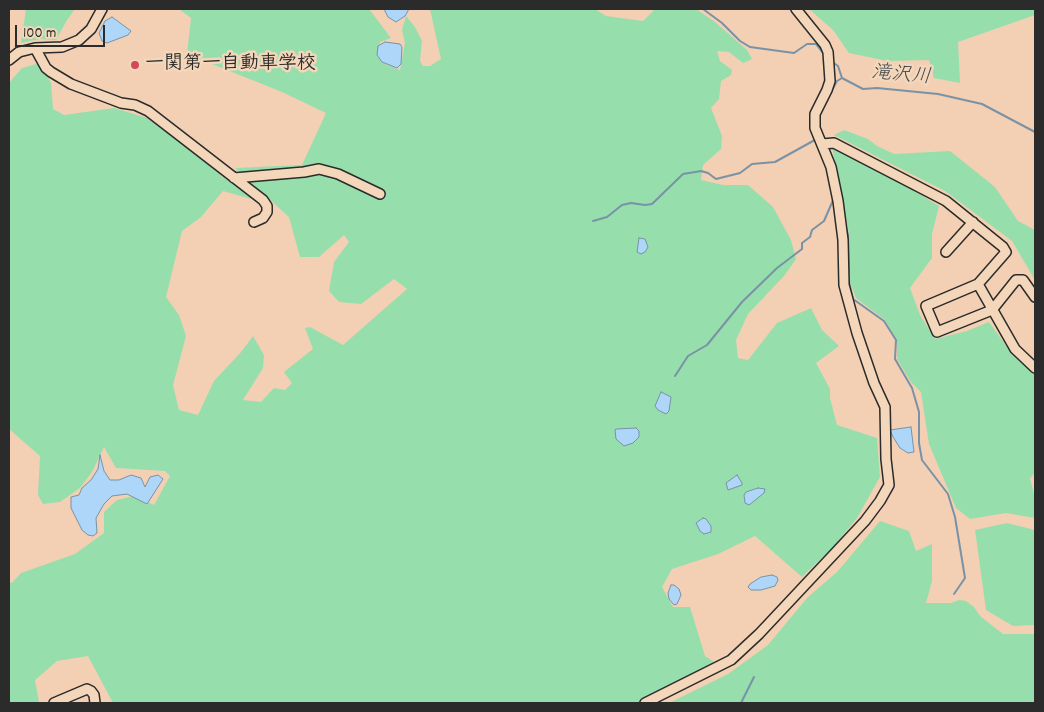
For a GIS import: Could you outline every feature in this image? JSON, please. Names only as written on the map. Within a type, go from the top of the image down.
[{"type":"street","points":[[9,60],[19,52],[35,48],[62,47],[79,40],[90,29],[102,9]]},
{"type":"street","points":[[645,703],[731,660],[759,634],[865,521],[889,485],[886,459],[885,407],[874,383],[857,333],[844,285],[844,240],[838,201],[831,166],[815,128],[815,114],[830,81],[829,57],[825,45],[796,9]]},
{"type":"street","points":[[35,48],[46,68],[51,72],[71,84],[121,103],[135,105],[148,112],[263,200],[267,206],[267,212],[263,218],[254,222]]},
{"type":"street","points":[[822,144],[834,143],[946,201],[1004,246],[1006,252],[978,284],[926,306],[937,332],[992,310],[1016,280],[1023,280],[1035,297]]},
{"type":"street","points":[[234,178],[319,169],[338,174],[380,194]]},
{"type":"street","points":[[946,252],[973,222]]},
{"type":"street","points":[[978,284],[1015,349],[1035,368]]},
{"type":"street","points":[[54,703],[87,690],[91,691],[94,695],[95,703]]},
{"type":"green space","points":[[26,9],[75,9],[56,40],[40,39],[21,43]]},
{"type":"green space","points":[[179,9],[369,9],[391,38],[380,42],[377,56],[385,64],[400,70],[405,43],[402,30],[406,16],[415,27],[422,41],[420,61],[423,66],[430,66],[441,59],[430,9],[595,9],[606,16],[643,21],[655,9],[696,9],[715,22],[747,50],[752,59],[743,63],[729,52],[717,51],[720,61],[732,70],[731,75],[721,81],[719,99],[711,108],[722,136],[721,149],[703,165],[701,180],[723,185],[748,185],[773,207],[791,240],[796,259],[784,276],[748,314],[736,340],[738,358],[748,360],[777,323],[811,308],[822,330],[839,346],[816,363],[830,389],[830,398],[837,425],[877,438],[880,477],[857,518],[835,545],[802,577],[755,536],[718,554],[672,569],[662,587],[673,607],[690,607],[705,656],[714,662],[637,703],[113,703],[88,656],[57,661],[35,680],[39,702],[9,703],[9,582],[12,583],[21,573],[75,554],[104,533],[104,512],[117,500],[134,496],[154,505],[170,476],[165,471],[116,468],[104,447],[92,472],[80,488],[60,502],[43,504],[38,495],[40,456],[9,429],[9,83],[22,68],[40,63],[51,83],[53,109],[64,115],[114,108],[147,118],[255,200],[223,191],[201,217],[182,231],[166,297],[179,315],[186,336],[173,385],[179,410],[198,415],[214,381],[242,351],[253,336],[264,355],[263,368],[243,400],[261,402],[274,388],[285,390],[292,383],[284,372],[313,349],[305,328],[310,327],[343,345],[407,289],[394,279],[361,304],[339,302],[329,291],[334,262],[349,242],[344,235],[319,257],[300,257],[289,217],[235,168],[302,165],[326,113],[282,92],[187,54],[191,18]]},
{"type":"green space","points":[[809,9],[1035,9],[1035,15],[958,42],[960,83],[934,78],[929,60],[887,61],[849,53],[833,30]]},
{"type":"green space","points":[[844,130],[868,139],[877,146],[894,154],[950,151],[995,187],[1018,221],[1035,230],[1035,280],[1012,241],[945,191],[834,135]]},
{"type":"green space","points":[[832,147],[890,176],[939,206],[932,234],[932,258],[910,288],[920,315],[935,339],[967,331],[989,322],[1012,354],[1035,374],[1035,473],[1030,478],[1035,498],[1035,518],[1006,513],[970,519],[956,508],[929,444],[921,392],[911,382],[897,359],[897,340],[885,320],[856,298],[850,282],[849,234]]},
{"type":"green space","points":[[880,521],[909,531],[916,551],[932,544],[932,581],[926,603],[966,601],[974,607],[980,616],[1003,634],[1035,634],[1035,703],[669,703],[728,674],[768,645],[807,598],[838,571]]},
{"type":"green space","points":[[1007,523],[1035,530],[1035,625],[1013,626],[986,610],[975,530]]},
{"type":"water","points":[[384,9],[409,9],[405,16],[396,22],[388,17]]},
{"type":"water","points":[[112,17],[131,31],[128,35],[107,43],[102,41],[99,33],[105,21]]},
{"type":"water","points":[[385,42],[400,44],[402,47],[401,64],[397,68],[382,62],[377,55],[378,46]]},
{"type":"water","points":[[639,238],[645,239],[648,247],[641,254],[637,252]]},
{"type":"water","points":[[661,392],[671,397],[669,411],[666,414],[655,406]]},
{"type":"water","points":[[911,427],[914,452],[908,453],[900,448],[890,430]]},
{"type":"water","points":[[636,428],[639,431],[639,437],[633,443],[624,446],[616,439],[616,429]]},
{"type":"water","points":[[100,455],[104,471],[110,480],[119,480],[131,475],[141,478],[145,487],[150,477],[158,475],[163,479],[147,504],[127,494],[112,496],[104,504],[96,518],[97,533],[93,536],[88,535],[82,530],[71,508],[71,497],[79,495],[82,488],[91,480],[98,469]]},
{"type":"water","points":[[737,475],[742,485],[728,490],[726,483]]},
{"type":"water","points":[[758,488],[765,489],[764,493],[749,505],[745,503],[744,495],[746,492]]},
{"type":"water","points":[[703,518],[711,526],[711,532],[704,534],[700,531],[696,523]]},
{"type":"water","points":[[772,575],[777,577],[778,580],[775,586],[761,590],[751,590],[748,587],[761,577]]},
{"type":"water","points":[[671,585],[679,589],[681,595],[677,604],[674,605],[669,599],[668,593]]},
{"type":"waterway","name":"滝沢川","points":[[703,9],[722,23],[740,41],[750,47],[794,53],[807,44],[816,44],[826,57]]},
{"type":"waterway","name":"滝沢川","points":[[831,61],[838,66],[842,78],[863,89],[877,88],[938,94],[982,104],[1035,132]]},
{"type":"waterway","points":[[830,94],[837,81],[842,78]]},
{"type":"waterway","points":[[593,221],[607,217],[622,205],[631,203],[652,204],[683,174],[701,171],[708,173],[716,179],[740,173],[752,164],[775,162],[815,139]]},
{"type":"waterway","points":[[827,146],[833,160]]},
{"type":"waterway","points":[[675,376],[688,356],[707,345],[742,302],[777,268],[802,249],[802,243],[810,237],[812,230],[824,221],[834,198]]},
{"type":"waterway","points":[[845,224],[848,235],[849,282],[853,299],[884,321],[896,340],[895,359],[912,388],[919,412],[919,443],[922,460],[948,494],[955,517],[965,578],[954,594]]},
{"type":"waterway","points":[[741,703],[754,677]]},
{"type":"place","name":"一関第一自動車学校","points":[[135,65]]}]
